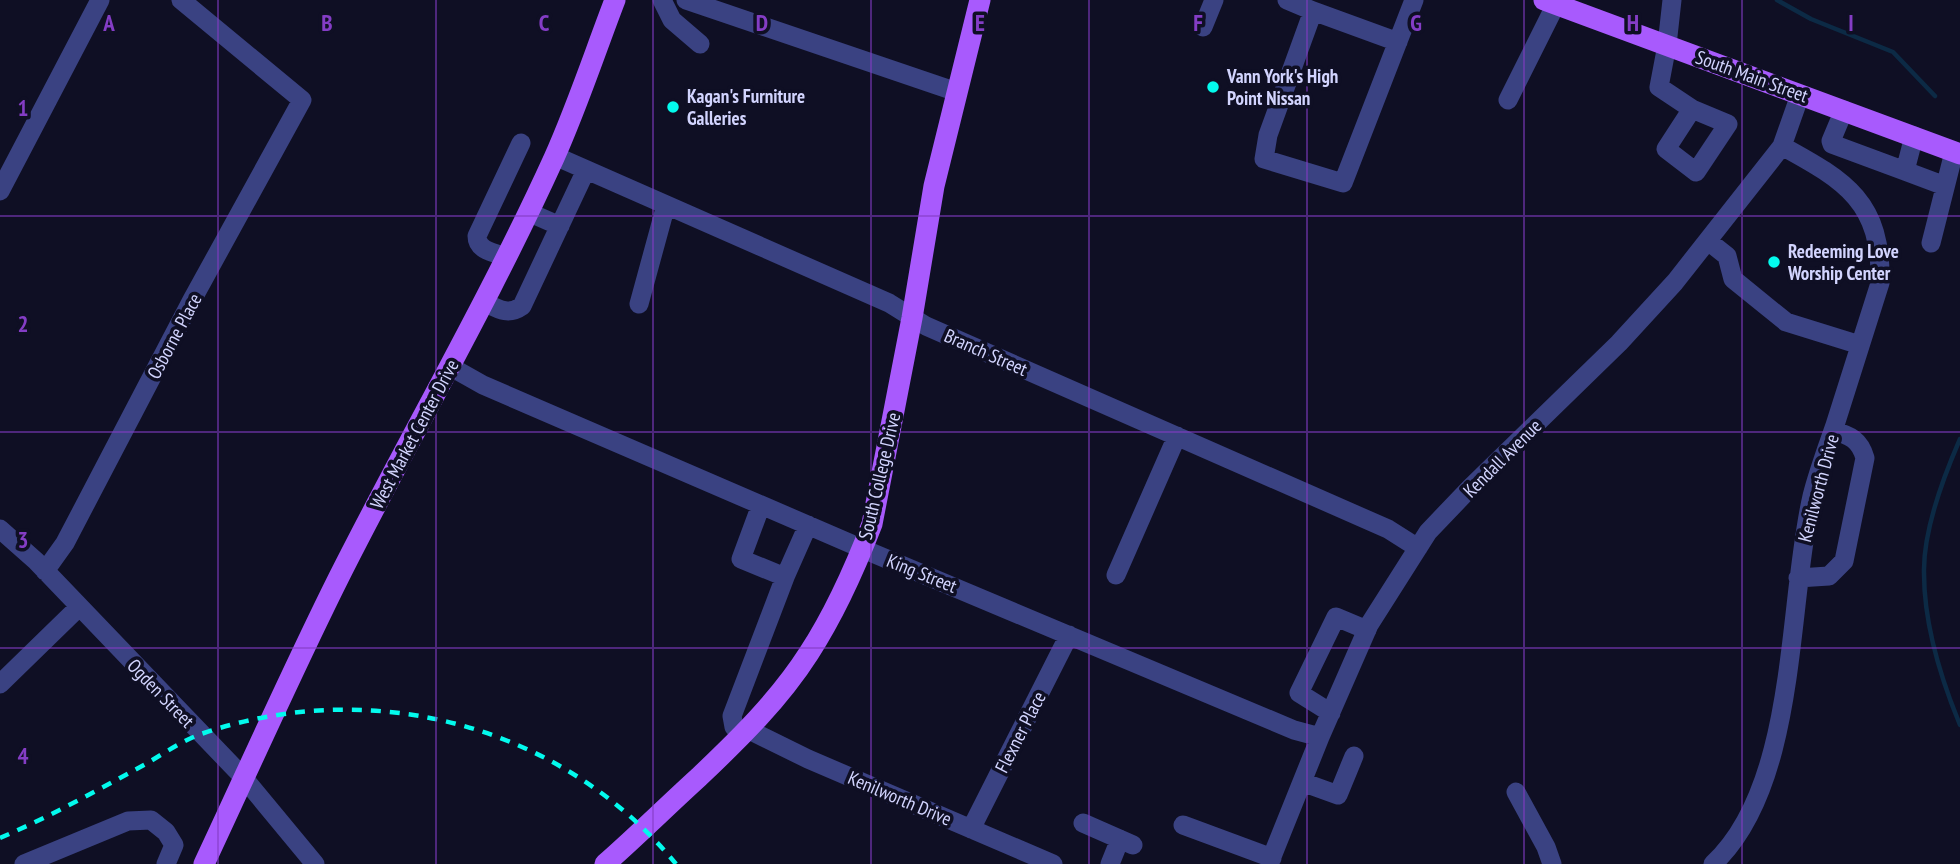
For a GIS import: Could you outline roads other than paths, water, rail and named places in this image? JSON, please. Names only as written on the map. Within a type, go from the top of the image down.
[{"type":"main road","name":"West Market Center Drive","points":[[204,864],[349,557],[507,257],[555,156],[615,0]]},
{"type":"main road","name":"South College Drive","points":[[610,862],[746,733],[808,655],[836,607],[863,549],[872,524],[912,318],[934,186],[980,0]]},
{"type":"main road","name":"South Main Street","points":[[1550,2],[1957,153]]},
{"type":"street","points":[[0,191],[100,0]]},
{"type":"street","name":"Osborne Place","points":[[45,571],[65,544],[186,312],[302,100],[181,0]]},
{"type":"street","points":[[662,0],[672,20],[701,44]]},
{"type":"street","points":[[686,0],[957,92]]},
{"type":"street","points":[[1203,27],[1214,0]]},
{"type":"street","points":[[1287,0],[1398,42]]},
{"type":"street","points":[[1313,11],[1268,135],[1264,159],[1343,183],[1414,0]]},
{"type":"street","points":[[1672,0],[1659,87],[1692,109]]},
{"type":"street","points":[[1508,100],[1550,2]]},
{"type":"street","name":"Kendall Avenue","points":[[1270,861],[1367,630],[1428,532],[1619,343],[1675,282],[1782,146],[1800,95]]},
{"type":"street","points":[[1844,110],[1832,144],[1945,186]]},
{"type":"street","points":[[1905,171],[1914,136]]},
{"type":"street","points":[[507,257],[481,248],[477,236],[521,143]]},
{"type":"street","name":"Kenilworth Drive","points":[[1713,864],[1724,854],[1744,824],[1772,757],[1781,718],[1803,536],[1813,492],[1880,283],[1881,259],[1864,206],[1845,186],[1782,146]]},
{"type":"street","points":[[1931,243],[1945,186],[1957,153]]},
{"type":"street","name":"Branch Street","points":[[555,156],[889,303],[912,318],[1388,529],[1418,548]]},
{"type":"street","points":[[484,302],[507,313],[522,306],[586,170]]},
{"type":"street","points":[[639,304],[666,205]]},
{"type":"street","points":[[528,212],[560,226]]},
{"type":"street","points":[[1708,241],[1727,256],[1733,279],[1786,322],[1860,345]]},
{"type":"street","name":"King Street","points":[[451,367],[483,385],[863,549],[1294,730],[1320,737]]},
{"type":"street","points":[[1798,578],[1829,576],[1844,561],[1864,458],[1862,447],[1851,435],[1833,431]]},
{"type":"street","points":[[1116,575],[1177,436]]},
{"type":"street","points":[[761,505],[741,559],[785,577]]},
{"type":"street","points":[[746,733],[734,727],[732,716],[785,577],[808,525]]},
{"type":"street","name":"Ogden Street","points":[[0,528],[45,571],[243,777],[315,864]]},
{"type":"street","points":[[0,684],[79,607]]},
{"type":"street","points":[[1331,713],[1299,693],[1336,617],[1367,630]]},
{"type":"street","name":"Flexner Place","points":[[971,829],[1069,635]]},
{"type":"street","name":"Kenilworth Drive","points":[[746,733],[1053,864]]},
{"type":"street","points":[[1302,782],[1338,795],[1354,756]]},
{"type":"street","points":[[1516,792],[1546,847],[1552,864]]},
{"type":"street","points":[[24,864],[128,821],[151,820],[166,832],[174,845],[166,864]]},
{"type":"street","points":[[1083,823],[1127,842],[1110,864]]},
{"type":"street","points":[[1183,825],[1270,861]]},
{"type":"waterway","points":[[1777,0],[1811,19],[1893,52],[1935,96]]},
{"type":"waterway","points":[[1960,439],[1930,522],[1924,573],[1930,631],[1946,689],[1960,725]]},
{"type":"railway","points":[[0,838],[72,804],[196,736],[268,717],[333,710],[397,713],[460,725],[521,746],[578,777],[630,816],[676,864]]},
{"type":"place","name":"Vann York's High Point Nissan","points":[[1213,87]]},
{"type":"place","name":"Kagan's Furniture Galleries","points":[[673,107]]},
{"type":"place","name":"Redeeming Love Worship Center","points":[[1774,262]]}]
